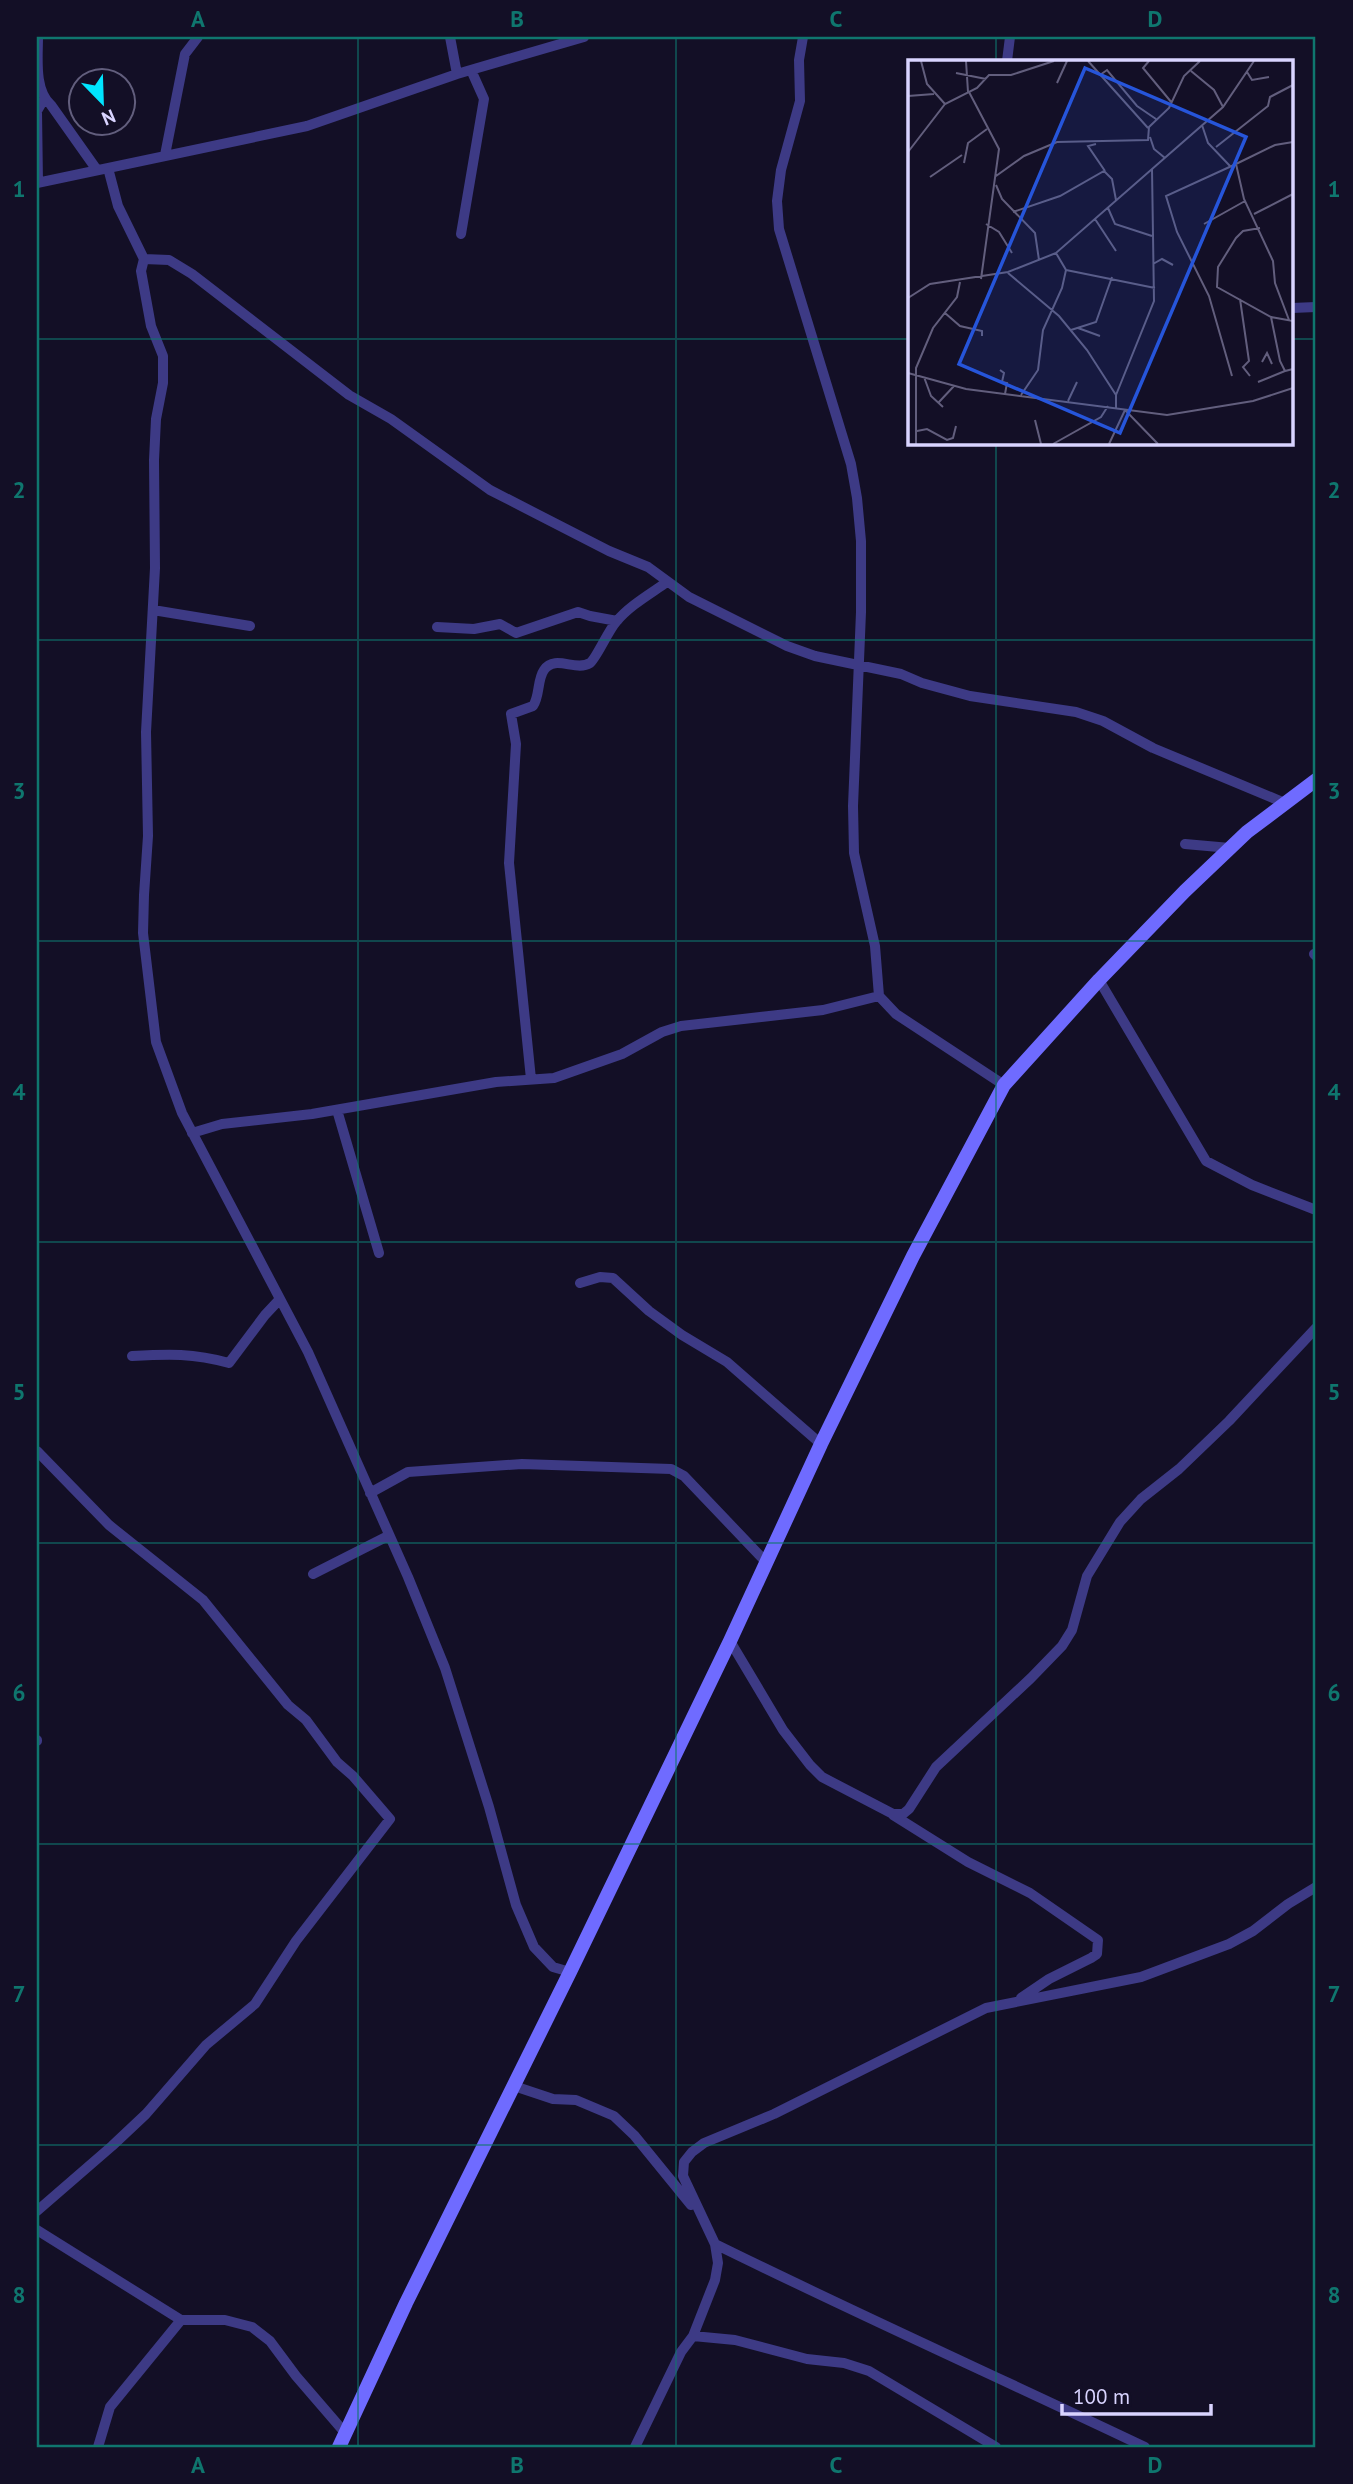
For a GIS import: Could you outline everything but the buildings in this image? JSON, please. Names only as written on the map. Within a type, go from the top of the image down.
[{"type":"street","points":[[38,37],[38,74],[44,99],[102,169],[144,259],[141,271],[151,326],[163,356],[163,383],[156,419],[153,610],[146,732],[148,836],[144,895],[144,933],[156,1042],[182,1113],[308,1352],[408,1577],[445,1668],[516,1905],[534,1947],[544,1961],[570,1972]]},
{"type":"street","points":[[165,155],[185,54],[198,37]]},
{"type":"street","points":[[450,37],[457,74]]},
{"type":"street","points":[[44,99],[37,111],[38,179],[69,176],[307,126],[457,74],[584,37]]},
{"type":"street","points":[[803,37],[799,60],[800,101],[781,170],[778,215],[782,240],[851,464],[858,498],[862,612],[853,806],[855,853],[875,946],[879,996],[896,1014],[1003,1085]]},
{"type":"street","points":[[1007,60],[1010,37]]},
{"type":"street","points":[[461,234],[484,99],[471,70]]},
{"type":"street","points":[[144,259],[169,260],[192,274],[349,395],[391,419],[489,490],[609,551],[648,567],[689,597],[787,646],[814,656],[901,674],[970,696],[1076,712],[1094,718],[1153,748],[1286,803]]},
{"type":"street","points":[[1294,308],[1316,307]]},
{"type":"street","points":[[531,1079],[509,863],[516,744],[511,714],[533,706],[543,671],[549,666],[558,662],[583,666],[594,660],[602,642],[617,621],[667,582]]},
{"type":"street","points":[[153,610],[250,626]]},
{"type":"street","points":[[437,627],[468,629],[500,624],[516,633],[578,612],[590,617],[617,621]]},
{"type":"street","points":[[339,2447],[406,2303],[730,1641],[821,1444],[913,1256],[1003,1085],[1099,980],[1230,848],[1316,780]]},
{"type":"street","points":[[1185,844],[1230,848]]},
{"type":"street","points":[[1099,980],[1206,1161],[1252,1185],[1316,1210]]},
{"type":"street","points":[[192,1133],[222,1124],[337,1110],[485,1083],[554,1078],[622,1054],[662,1032],[681,1026],[823,1010],[879,996]]},
{"type":"street","points":[[337,1110],[379,1253]]},
{"type":"street","points":[[580,1283],[600,1277],[613,1278],[649,1311],[727,1362],[821,1444]]},
{"type":"street","points":[[132,1356],[201,1355],[229,1363],[265,1315],[280,1300]]},
{"type":"street","points":[[893,1814],[903,1814],[909,1809],[936,1767],[1062,1646],[1072,1630],[1087,1576],[1120,1522],[1141,1499],[1179,1469],[1229,1421],[1316,1328]]},
{"type":"street","points":[[37,1451],[109,1525],[203,1600],[288,1705],[306,1720],[337,1762],[353,1776],[390,1819],[296,1941],[255,2004],[206,2045],[146,2114],[37,2211]]},
{"type":"street","points":[[370,1493],[408,1472],[523,1464],[671,1469],[684,1476],[765,1562]]},
{"type":"street","points":[[313,1574],[388,1536]]},
{"type":"street","points":[[730,1641],[783,1730],[822,1777],[893,1814],[968,1862],[1030,1893],[1098,1940],[1097,1954],[1049,1979],[1016,2001]]},
{"type":"street","points":[[635,2447],[681,2352],[693,2336],[715,2280],[718,2263],[715,2244],[689,2192],[682,2170],[684,2162],[692,2152],[704,2143],[774,2114],[986,2008],[1141,1977],[1229,1944],[1253,1931],[1316,1887]]},
{"type":"street","points":[[514,2086],[553,2099],[576,2100],[614,2116],[634,2134],[704,2221]]},
{"type":"street","points":[[668,2177],[682,2170]]},
{"type":"street","points":[[37,2231],[181,2320],[225,2320],[252,2327],[270,2341],[346,2434]]},
{"type":"street","points":[[715,2244],[809,2291],[1145,2447]]},
{"type":"street","points":[[98,2447],[110,2407],[181,2320]]},
{"type":"street","points":[[693,2336],[735,2340],[807,2359],[844,2363],[869,2371],[996,2447]]}]
